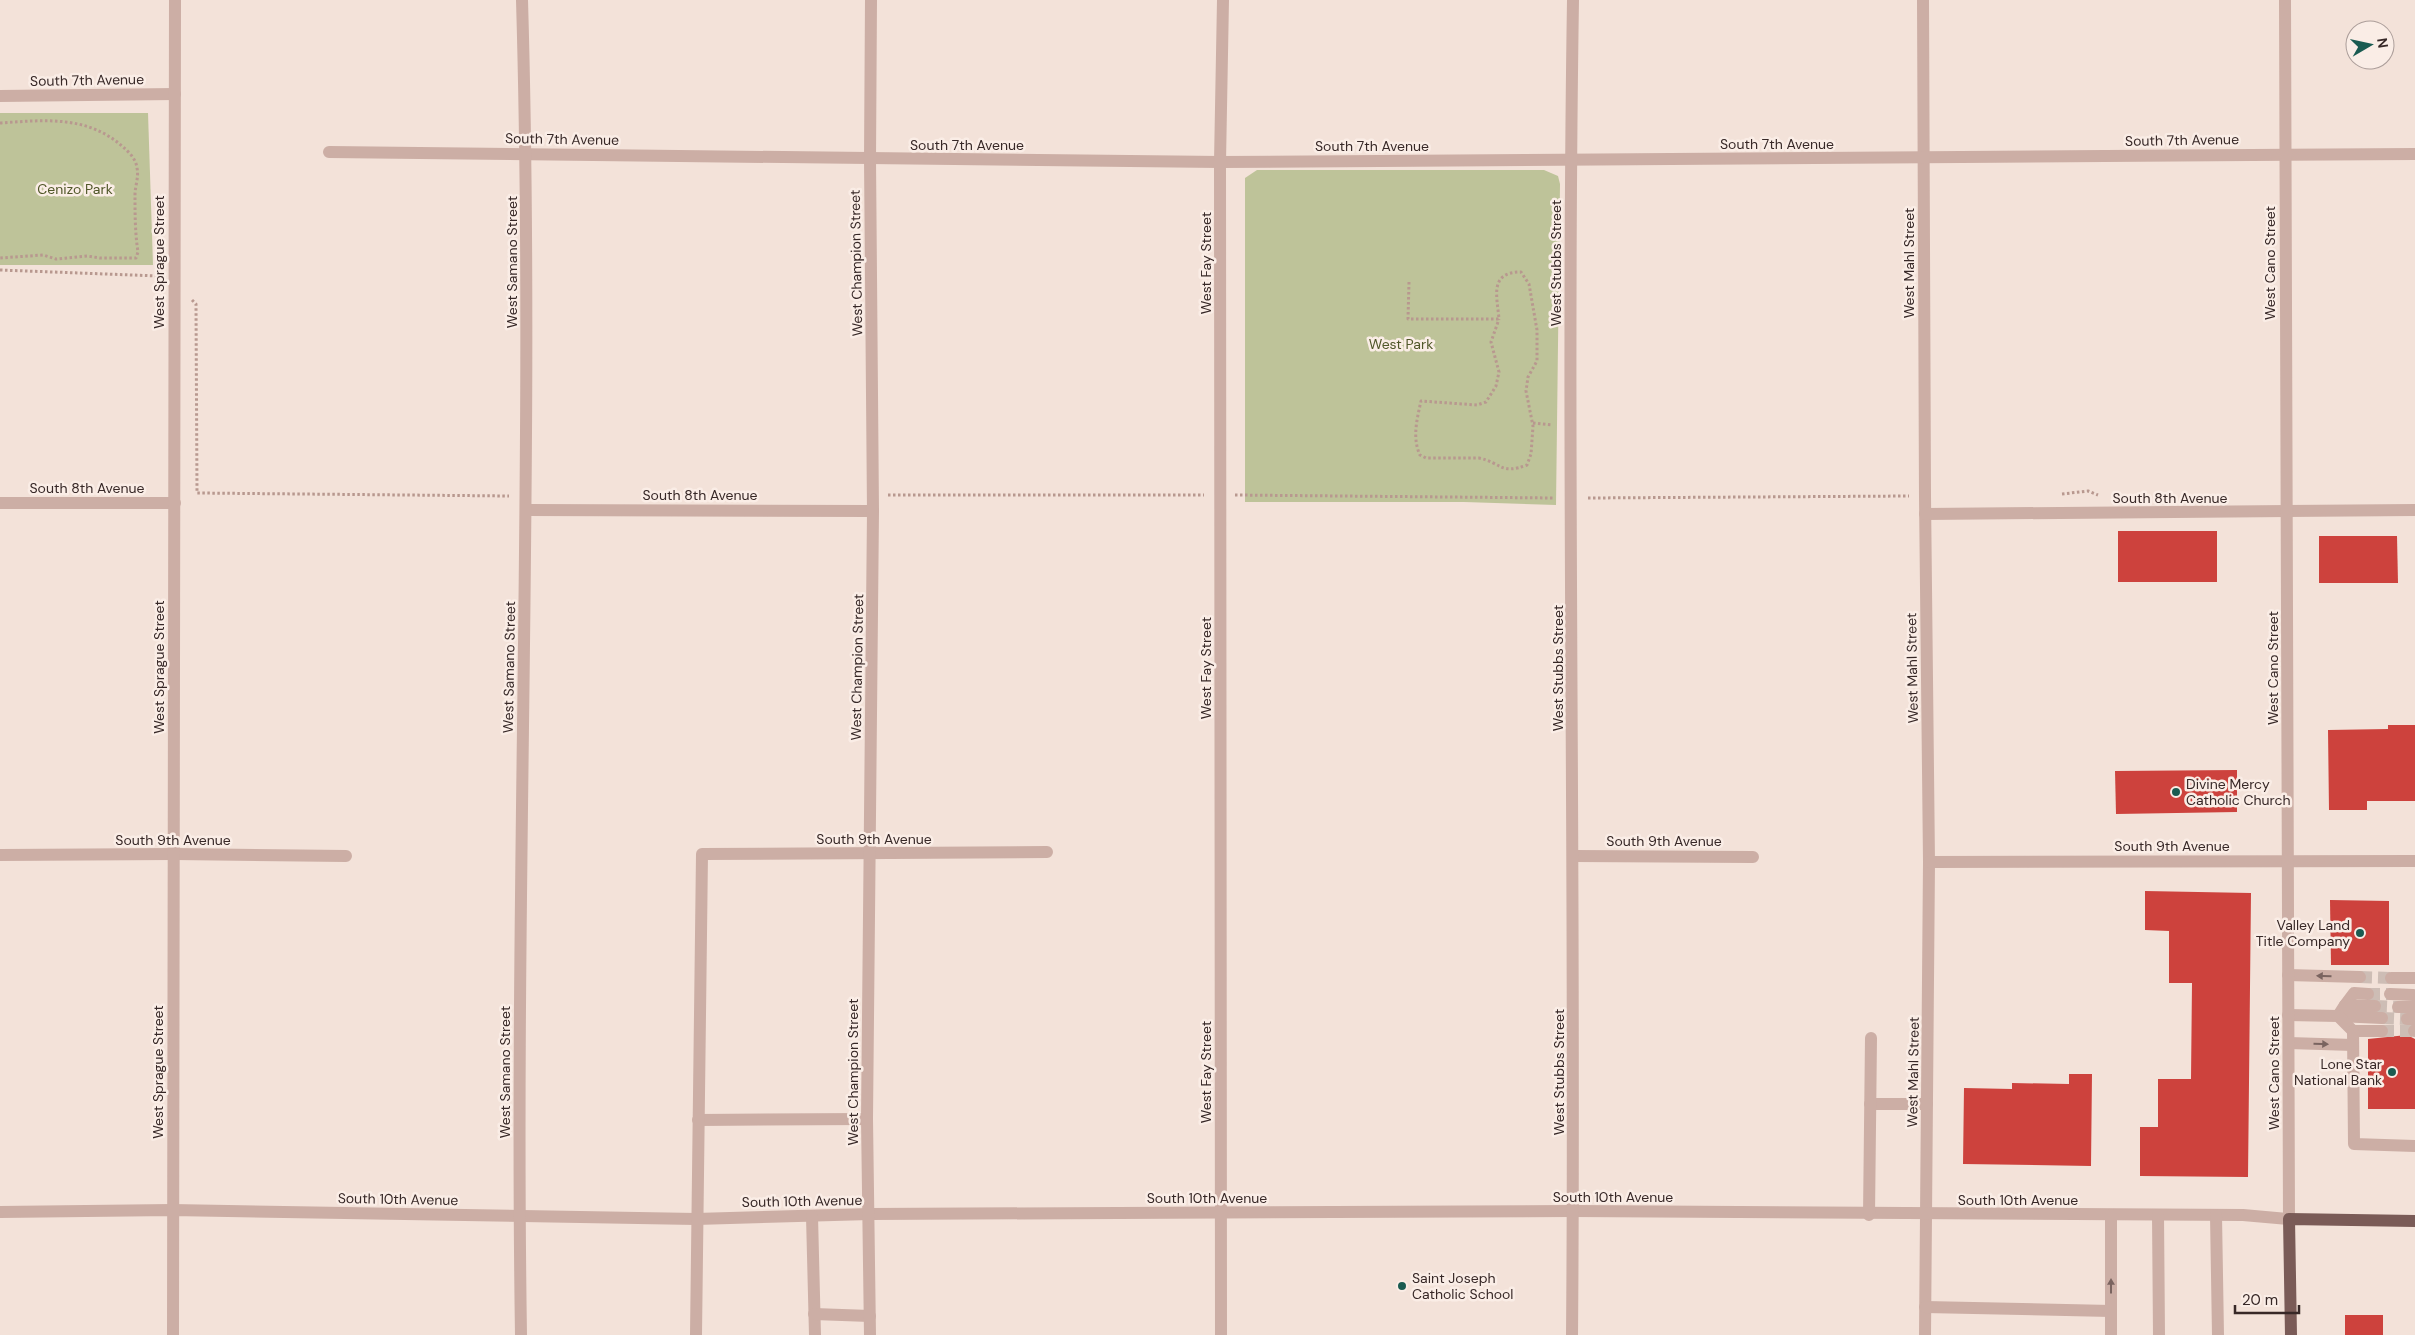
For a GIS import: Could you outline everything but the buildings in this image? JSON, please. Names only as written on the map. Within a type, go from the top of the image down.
[{"type":"main road","name":"South 10th Avenue","points":[[2289,1219],[2415,1221]]},
{"type":"main road","name":"West Cano Street","points":[[2289,1219],[2291,1335]]},
{"type":"street","name":"West Sprague Street","points":[[173,1335],[175,0]]},
{"type":"street","name":"West Samano Street","points":[[521,1335],[519,1216],[526,510],[527,154],[522,0]]},
{"type":"street","name":"West Champion Street","points":[[870,1335],[870,1214],[867,1119],[873,511],[870,159],[871,0]]},
{"type":"street","name":"West Fay Street","points":[[1221,1335],[1220,162],[1223,0]]},
{"type":"street","name":"West Stubbs Street","points":[[1572,1335],[1574,856],[1570,160],[1573,0]]},
{"type":"street","name":"West Mahl Street","points":[[1923,0],[1925,514],[1930,862],[1925,1335]]},
{"type":"street","name":"West Cano Street","points":[[2285,0],[2284,154],[2288,513],[2289,1219]]},
{"type":"street","name":"South 7th Avenue","points":[[0,96],[175,94]]},
{"type":"street","name":"South 7th Avenue","points":[[329,152],[1220,162],[1923,159],[2415,154]]},
{"type":"street","name":"South 8th Avenue","points":[[0,503],[175,503]]},
{"type":"street","name":"South 8th Avenue","points":[[526,510],[873,511]]},
{"type":"street","name":"South 8th Avenue","points":[[1925,514],[2288,513],[2415,510]]},
{"type":"street","name":"South 9th Avenue","points":[[698,1120],[702,854],[1047,852]]},
{"type":"street","name":"South 9th Avenue","points":[[0,856],[174,854],[346,856]]},
{"type":"street","name":"South 9th Avenue","points":[[1574,856],[1753,856]]},
{"type":"street","name":"South 9th Avenue","points":[[1930,862],[2415,860]]},
{"type":"street","points":[[2288,975],[2357,977],[2354,993],[2338,1016]]},
{"type":"street","points":[[2391,978],[2415,978]]},
{"type":"street","points":[[2354,993],[2368,994]]},
{"type":"street","points":[[2390,994],[2413,995],[2415,999]]},
{"type":"street","points":[[2345,1005],[2375,1006]]},
{"type":"street","points":[[2398,1007],[2415,1007]]},
{"type":"street","points":[[2288,1015],[2338,1016],[2382,1025],[2353,1031]]},
{"type":"street","points":[[2338,1016],[2353,1031],[2354,1144],[2415,1146]]},
{"type":"street","points":[[1868,1214],[1871,1038]]},
{"type":"street","points":[[2288,1043],[2353,1046]]},
{"type":"street","points":[[1870,1104],[1927,1104]]},
{"type":"street","points":[[696,1335],[698,1120],[867,1119]]},
{"type":"street","name":"South 10th Avenue","points":[[0,1212],[172,1210],[696,1219],[870,1214],[1574,1211],[1926,1215],[2216,1215],[2289,1219]]},
{"type":"street","points":[[2111,1215],[2111,1335]]},
{"type":"street","points":[[2158,1215],[2159,1335]]},
{"type":"street","points":[[2216,1215],[2218,1335]]},
{"type":"street","points":[[812,1216],[814,1335]]},
{"type":"street","points":[[1925,1307],[2111,1311]]},
{"type":"street","points":[[814,1314],[870,1316]]},
{"type":"path","points":[[0,123],[44,119],[74,123],[95,128],[110,136],[131,154],[138,167],[135,193],[138,252],[136,258],[121,259],[87,256],[56,259],[43,255],[0,258]]},
{"type":"path","points":[[0,270],[156,275]]},
{"type":"path","points":[[1508,272],[1521,272],[1529,284],[1537,330],[1537,362],[1528,377],[1526,391],[1533,424],[1531,454],[1527,465],[1515,470],[1501,469],[1487,460],[1479,458],[1426,458],[1420,456],[1417,449],[1417,418],[1421,401],[1477,405],[1486,402],[1496,386],[1499,372],[1491,342],[1499,319],[1496,288],[1500,279],[1508,272]]},
{"type":"path","points":[[1409,282],[1408,319],[1499,319]]},
{"type":"path","points":[[196,304],[197,493],[503,496]]},
{"type":"path","points":[[1533,424],[1552,425]]},
{"type":"path","points":[[900,496],[1199,495]]},
{"type":"path","points":[[1248,495],[1552,498]]},
{"type":"path","points":[[1598,498],[1903,496]]},
{"type":"green space","name":"Cenizo Park","points":[[0,113],[148,113],[153,265],[0,265]]},
{"type":"green space","name":"West Park","points":[[1257,170],[1544,170],[1558,176],[1560,184],[1556,505],[1464,502],[1245,502],[1245,178]]},
{"type":"tunnel","points":[[2360,977],[2391,978]]},
{"type":"tunnel","points":[[2368,994],[2390,994]]},
{"type":"tunnel","points":[[2375,1006],[2398,1007]]},
{"type":"tunnel","points":[[2382,1018],[2407,1019]]},
{"type":"tunnel","points":[[2382,1031],[2414,1031]]},
{"type":"place","name":"Divine Mercy Catholic Church","points":[[2176,792]]},
{"type":"place","name":"Valley Land Title Company","points":[[2360,933]]},
{"type":"place","name":"Lone Star National Bank","points":[[2392,1072]]},
{"type":"place","name":"Saint Joseph Catholic School","points":[[1402,1286]]}]
